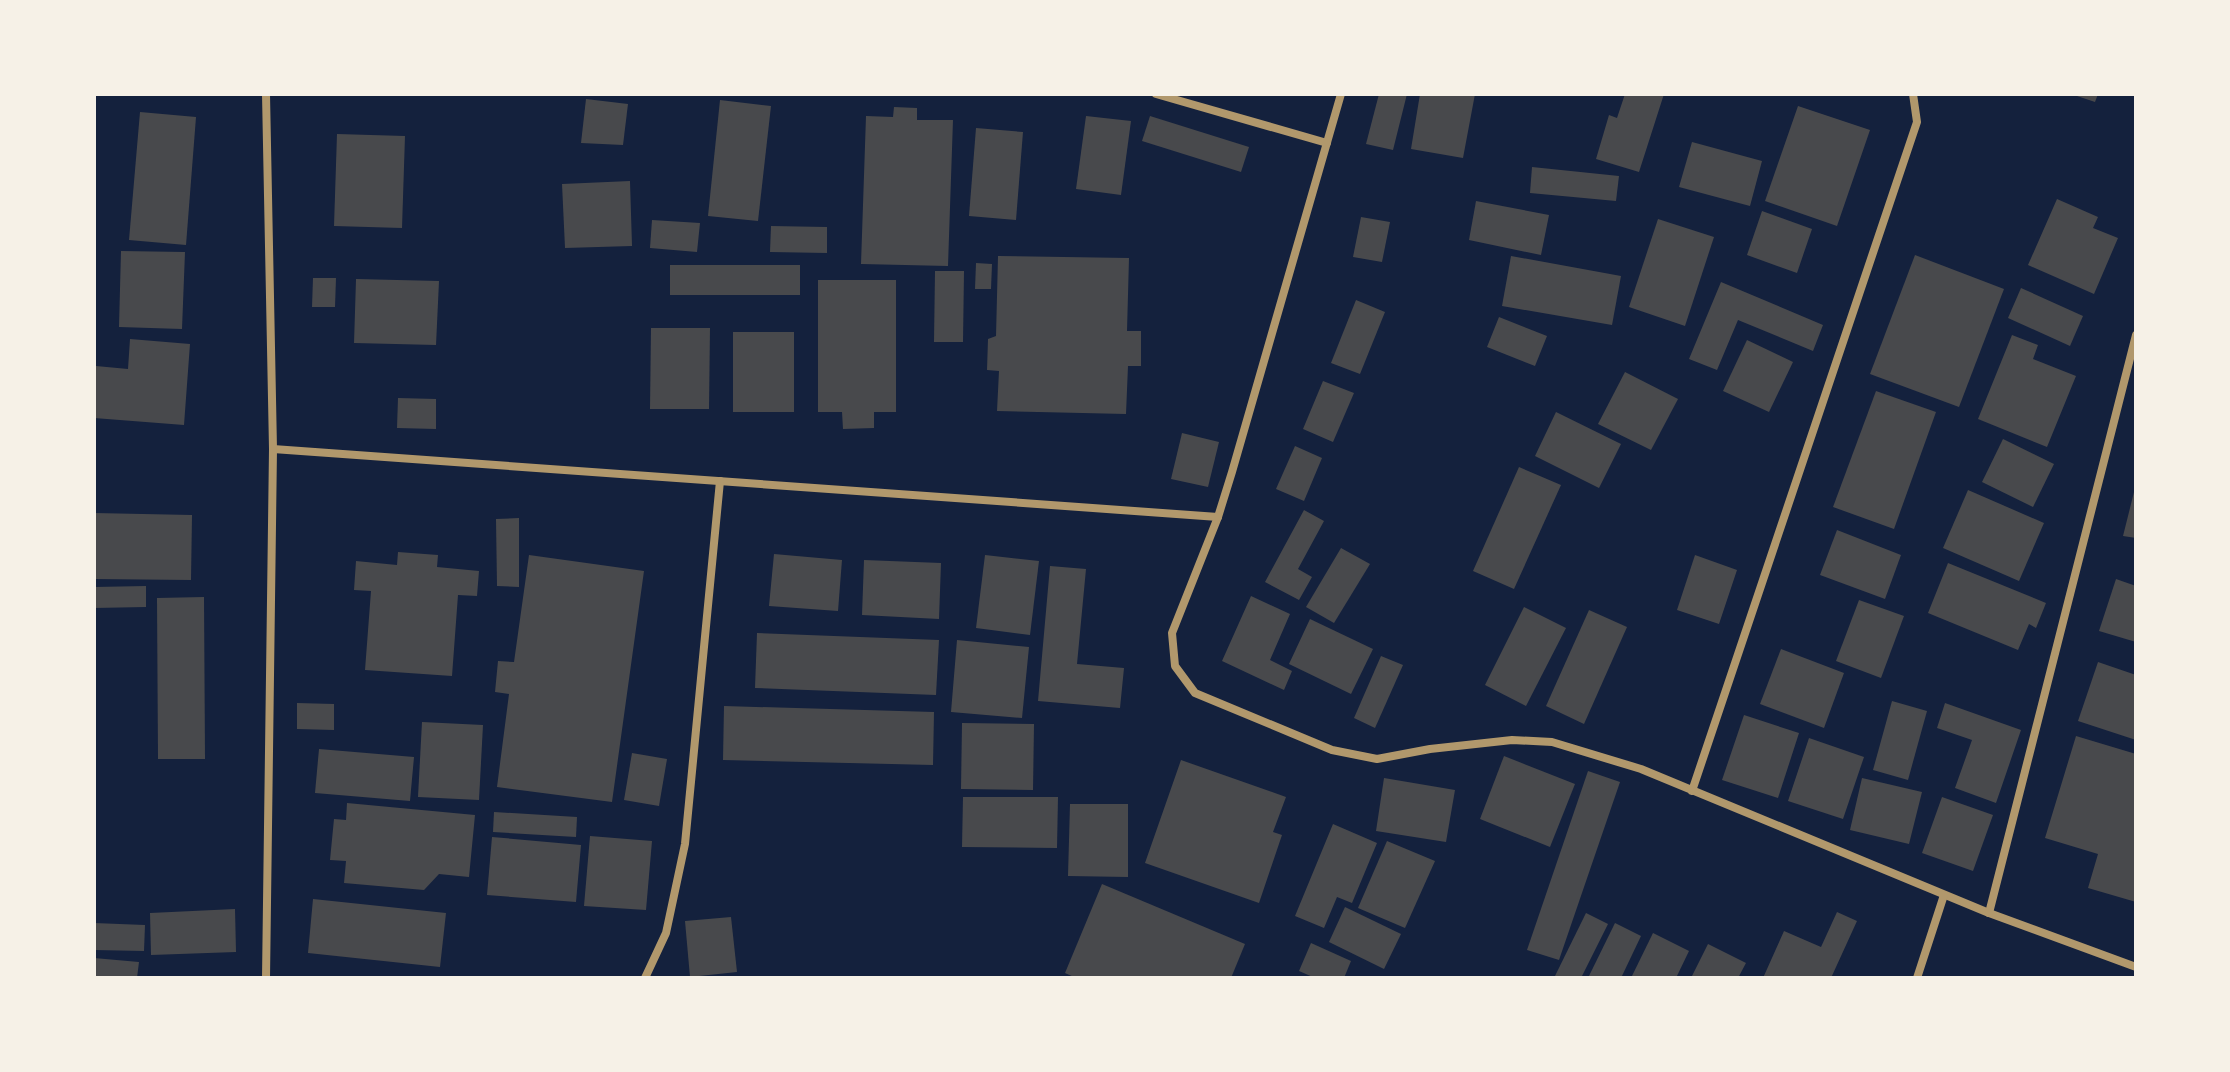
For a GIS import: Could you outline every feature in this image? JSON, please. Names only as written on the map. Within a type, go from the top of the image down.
[{"type":"street","points":[[266,94],[273,449],[266,978]]},
{"type":"street","points":[[1156,94],[1327,143]]},
{"type":"street","points":[[1341,94],[1218,517],[1172,633],[1175,666],[1195,693],[1332,750],[1377,759],[1430,749],[1512,740],[1552,742],[1641,769],[1944,895],[2136,967]]},
{"type":"street","points":[[1692,791],[1917,122],[1913,94]]},
{"type":"street","points":[[1989,913],[2136,335]]},
{"type":"street","points":[[273,449],[1218,517]]},
{"type":"street","points":[[645,978],[666,933],[685,844],[720,481]]},
{"type":"street","points":[[1917,978],[1944,895]]},
{"type":"building","points":[[1379,94],[1407,94],[1393,150],[1366,144]]},
{"type":"building","points":[[1420,94],[1475,94],[1463,158],[1411,149]]},
{"type":"building","points":[[1625,94],[1664,94],[1639,172],[1596,159],[1609,115],[1617,118]]},
{"type":"building","points":[[2071,94],[2098,94],[2095,102]]},
{"type":"building","points":[[586,99],[628,104],[623,145],[581,143]]},
{"type":"building","points":[[720,100],[771,106],[758,221],[708,216]]},
{"type":"building","points":[[1798,106],[1870,130],[1837,226],[1765,201]]},
{"type":"building","points":[[894,107],[917,108],[917,120],[953,120],[948,266],[861,264],[866,116],[893,117]]},
{"type":"building","points":[[140,112],[196,117],[186,245],[129,240]]},
{"type":"building","points":[[1086,116],[1131,121],[1121,195],[1076,189]]},
{"type":"building","points":[[1150,116],[1249,147],[1241,172],[1142,141]]},
{"type":"building","points":[[976,128],[1023,132],[1016,220],[969,216]]},
{"type":"building","points":[[337,134],[405,136],[402,228],[334,226]]},
{"type":"building","points":[[1692,142],[1762,161],[1750,206],[1679,187]]},
{"type":"building","points":[[1532,167],[1619,176],[1616,201],[1530,193]]},
{"type":"building","points":[[630,181],[632,246],[565,248],[562,184]]},
{"type":"building","points":[[2057,199],[2098,217],[2093,228],[2118,238],[2094,294],[2028,265]]},
{"type":"building","points":[[1476,201],[1549,215],[1541,255],[1469,240]]},
{"type":"building","points":[[1762,211],[1812,229],[1797,273],[1747,255]]},
{"type":"building","points":[[1361,217],[1390,222],[1382,262],[1353,257]]},
{"type":"building","points":[[1658,219],[1714,237],[1685,326],[1629,307]]},
{"type":"building","points":[[652,220],[700,223],[697,252],[650,248]]},
{"type":"building","points":[[771,226],[827,227],[827,253],[770,252]]},
{"type":"building","points":[[121,251],[185,252],[182,329],[119,327]]},
{"type":"building","points":[[1915,255],[2004,289],[1959,407],[1870,374]]},
{"type":"building","points":[[998,256],[1129,258],[1127,331],[1141,331],[1141,366],[1128,366],[1126,414],[997,411],[999,371],[987,370],[988,339],[996,336]]},
{"type":"building","points":[[1511,256],[1621,276],[1612,325],[1502,306]]},
{"type":"building","points":[[976,263],[992,264],[991,289],[975,289]]},
{"type":"building","points":[[670,265],[800,265],[800,295],[670,295]]},
{"type":"building","points":[[935,271],[964,271],[963,342],[934,342]]},
{"type":"building","points":[[313,278],[336,278],[335,307],[312,307]]},
{"type":"building","points":[[356,279],[439,281],[436,345],[354,343]]},
{"type":"building","points":[[818,280],[896,280],[896,412],[874,412],[874,428],[843,429],[842,412],[818,412]]},
{"type":"building","points":[[1721,282],[1823,325],[1813,351],[1738,320],[1717,370],[1689,359]]},
{"type":"building","points":[[2021,288],[2083,316],[2070,346],[2008,318]]},
{"type":"building","points":[[1356,300],[1385,312],[1360,374],[1331,363]]},
{"type":"building","points":[[1499,317],[1547,336],[1535,366],[1487,347]]},
{"type":"building","points":[[651,328],[710,328],[709,409],[650,409]]},
{"type":"building","points":[[733,332],[794,332],[794,412],[733,412]]},
{"type":"building","points":[[2012,335],[2038,345],[2033,359],[2076,376],[2047,447],[1978,419]]},
{"type":"building","points":[[130,339],[190,344],[184,425],[94,418],[96,366],[128,369]]},
{"type":"building","points":[[1747,340],[1793,362],[1769,412],[1723,391]]},
{"type":"building","points":[[1625,372],[1678,399],[1651,450],[1598,424]]},
{"type":"building","points":[[1323,381],[1354,393],[1333,442],[1303,429]]},
{"type":"building","points":[[1876,391],[1936,412],[1894,529],[1833,507]]},
{"type":"building","points":[[398,398],[436,399],[436,429],[397,428]]},
{"type":"building","points":[[1556,412],[1621,444],[1599,488],[1535,456]]},
{"type":"building","points":[[1182,433],[1219,442],[1208,487],[1171,479]]},
{"type":"building","points":[[2003,439],[2054,464],[2033,507],[1982,482]]},
{"type":"building","points":[[1295,446],[1322,458],[1304,501],[1276,489]]},
{"type":"building","points":[[1519,467],[1561,485],[1514,589],[1473,571]]},
{"type":"building","points":[[2136,489],[2136,538],[2123,536]]},
{"type":"building","points":[[1968,490],[2044,523],[2019,581],[1943,548]]},
{"type":"building","points":[[1304,510],[1324,521],[1298,569],[1312,577],[1299,600],[1265,582]]},
{"type":"building","points":[[94,513],[192,515],[191,580],[94,579]]},
{"type":"building","points":[[519,518],[519,587],[497,586],[496,519]]},
{"type":"building","points":[[1837,530],[1901,555],[1885,599],[1820,575]]},
{"type":"building","points":[[1341,548],[1370,564],[1334,623],[1306,607]]},
{"type":"building","points":[[398,552],[438,555],[437,567],[479,571],[477,596],[458,595],[452,676],[365,670],[371,591],[354,590],[356,561],[397,565]]},
{"type":"building","points":[[774,554],[842,560],[838,611],[769,606]]},
{"type":"building","points":[[529,555],[644,571],[612,802],[497,787],[509,694],[495,692],[498,661],[514,662]]},
{"type":"building","points":[[985,555],[1039,561],[1030,635],[976,628]]},
{"type":"building","points":[[1695,555],[1737,570],[1719,624],[1677,610]]},
{"type":"building","points":[[864,560],[941,563],[939,619],[862,615]]},
{"type":"building","points":[[1948,563],[2046,603],[2036,628],[2029,624],[2018,650],[1928,613]]},
{"type":"building","points":[[1050,566],[1086,569],[1077,664],[1124,668],[1120,708],[1038,701]]},
{"type":"building","points":[[2116,579],[2136,586],[2136,642],[2099,631]]},
{"type":"building","points":[[146,586],[146,607],[94,608],[94,587]]},
{"type":"building","points":[[1251,596],[1290,614],[1270,660],[1292,671],[1284,690],[1222,661]]},
{"type":"building","points":[[204,597],[205,759],[158,759],[157,598]]},
{"type":"building","points":[[1859,600],[1904,616],[1881,678],[1836,661]]},
{"type":"building","points":[[1524,607],[1566,628],[1526,706],[1485,685]]},
{"type":"building","points":[[1589,610],[1627,627],[1584,724],[1546,706]]},
{"type":"building","points":[[1310,619],[1373,649],[1351,694],[1289,664]]},
{"type":"building","points":[[757,633],[939,640],[936,695],[755,688]]},
{"type":"building","points":[[957,640],[1029,647],[1022,718],[951,712]]},
{"type":"building","points":[[1781,649],[1844,673],[1824,728],[1760,704]]},
{"type":"building","points":[[1381,656],[1403,665],[1375,728],[1354,718]]},
{"type":"building","points":[[2098,662],[2136,675],[2136,740],[2078,721]]},
{"type":"building","points":[[1892,701],[1927,711],[1908,780],[1873,770]]},
{"type":"building","points":[[297,703],[334,704],[334,730],[297,729]]},
{"type":"building","points":[[1945,703],[2021,730],[1996,803],[1955,788],[1972,740],[1937,728]]},
{"type":"building","points":[[724,706],[934,712],[933,765],[723,760]]},
{"type":"building","points":[[1744,715],[1799,733],[1778,798],[1722,780]]},
{"type":"building","points":[[422,722],[483,725],[479,800],[418,797]]},
{"type":"building","points":[[962,723],[1034,724],[1033,790],[961,789]]},
{"type":"building","points":[[2076,736],[2136,754],[2136,902],[2088,888],[2098,854],[2045,838]]},
{"type":"building","points":[[1809,738],[1864,757],[1843,819],[1788,801]]},
{"type":"building","points":[[319,749],[414,757],[410,801],[315,793]]},
{"type":"building","points":[[632,753],[667,759],[659,806],[624,800]]},
{"type":"building","points":[[1504,756],[1575,784],[1550,847],[1480,819]]},
{"type":"building","points":[[1181,760],[1286,797],[1273,832],[1282,835],[1259,903],[1145,863]]},
{"type":"building","points":[[1588,771],[1620,782],[1559,960],[1527,950]]},
{"type":"building","points":[[1384,778],[1455,790],[1446,842],[1376,831]]},
{"type":"building","points":[[1862,778],[1922,792],[1909,844],[1850,830]]},
{"type":"building","points":[[963,797],[1058,797],[1057,848],[962,847]]},
{"type":"building","points":[[1942,797],[1993,815],[1973,871],[1922,853]]},
{"type":"building","points":[[347,803],[475,815],[469,877],[439,874],[424,890],[344,883],[346,861],[330,860],[334,819],[346,820]]},
{"type":"building","points":[[1070,804],[1128,804],[1128,877],[1068,876]]},
{"type":"building","points":[[494,812],[577,817],[576,837],[493,832]]},
{"type":"building","points":[[1333,824],[1377,843],[1352,903],[1337,897],[1324,928],[1295,916]]},
{"type":"building","points":[[590,836],[652,841],[646,910],[584,906]]},
{"type":"building","points":[[492,837],[581,845],[576,902],[487,895]]},
{"type":"building","points":[[1387,841],[1435,861],[1405,928],[1358,908]]},
{"type":"building","points":[[1102,884],[1245,944],[1231,978],[1076,978],[1065,973]]},
{"type":"building","points":[[313,899],[446,913],[440,967],[308,953]]},
{"type":"building","points":[[1345,907],[1401,934],[1384,969],[1329,942]]},
{"type":"building","points":[[235,909],[236,952],[151,955],[150,913]]},
{"type":"building","points":[[1837,912],[1857,921],[1831,978],[1763,978],[1784,931],[1821,947]]},
{"type":"building","points":[[1586,913],[1608,924],[1581,978],[1554,978]]},
{"type":"building","points":[[731,917],[737,972],[690,977],[685,921]]},
{"type":"building","points":[[94,923],[145,925],[144,951],[94,950]]},
{"type":"building","points":[[1615,923],[1641,936],[1621,978],[1588,978]]},
{"type":"building","points":[[1653,933],[1689,951],[1676,978],[1631,978]]},
{"type":"building","points":[[1311,943],[1351,961],[1344,978],[1315,978],[1299,971]]},
{"type":"building","points":[[1708,944],[1746,963],[1738,978],[1691,978]]},
{"type":"building","points":[[94,958],[139,962],[137,978],[94,978]]}]
